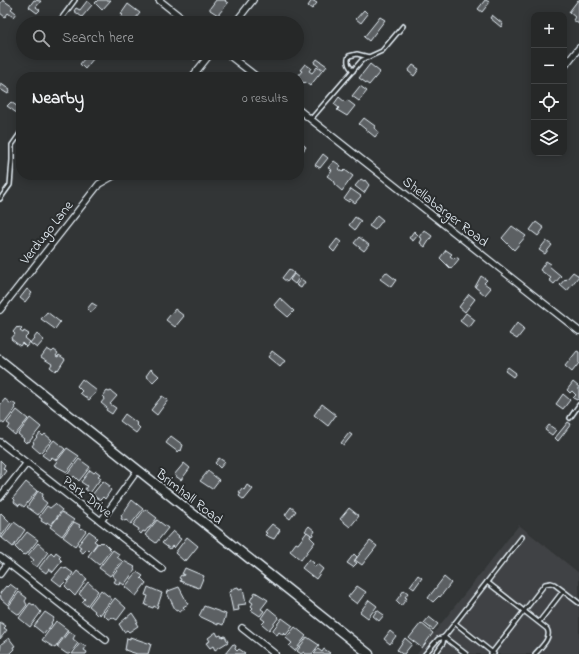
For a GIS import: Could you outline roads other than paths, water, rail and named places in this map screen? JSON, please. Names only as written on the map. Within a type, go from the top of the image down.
[{"type":"street","points":[[159,0],[179,16]]},
{"type":"street","points":[[240,16],[253,0]]},
{"type":"street","points":[[567,63],[579,48]]},
{"type":"street","points":[[196,72],[205,60]]},
{"type":"street","points":[[235,60],[251,72]]},
{"type":"street","name":"Shellabarger Road","points":[[304,114],[579,331]]},
{"type":"street","name":"Verdugo Lane","points":[[0,310],[99,184],[106,180]]},
{"type":"street","name":"Brimhall Road","points":[[0,360],[137,471],[368,653]]},
{"type":"street","name":"Park Drive","points":[[0,442],[162,569]]},
{"type":"street","points":[[0,497],[27,463]]},
{"type":"street","points":[[101,522],[137,471]]},
{"type":"street","points":[[0,557],[106,640]]},
{"type":"street","points":[[0,574],[8,563]]},
{"type":"street","points":[[242,628],[275,654]]},
{"type":"lane","points":[[63,16],[75,0]]},
{"type":"lane","points":[[310,119],[362,60],[382,51],[402,26]]},
{"type":"lane","points":[[353,71],[347,60],[350,56],[357,54],[369,57]]},
{"type":"lane","points":[[0,199],[10,185],[12,145],[16,139]]},
{"type":"lane","points":[[570,418],[579,405]]},
{"type":"lane","points":[[425,654],[455,623],[522,537]]},
{"type":"lane","points":[[487,582],[547,629],[549,635],[535,654]]},
{"type":"lane","points":[[455,623],[492,653],[545,584],[551,583],[579,603]]},
{"type":"lane","points":[[539,622],[563,591]]},
{"type":"lane","points":[[435,654],[443,643],[444,636]]},
{"type":"lane","points":[[444,636],[466,654]]},
{"type":"lane","points":[[538,650],[543,654]]}]
